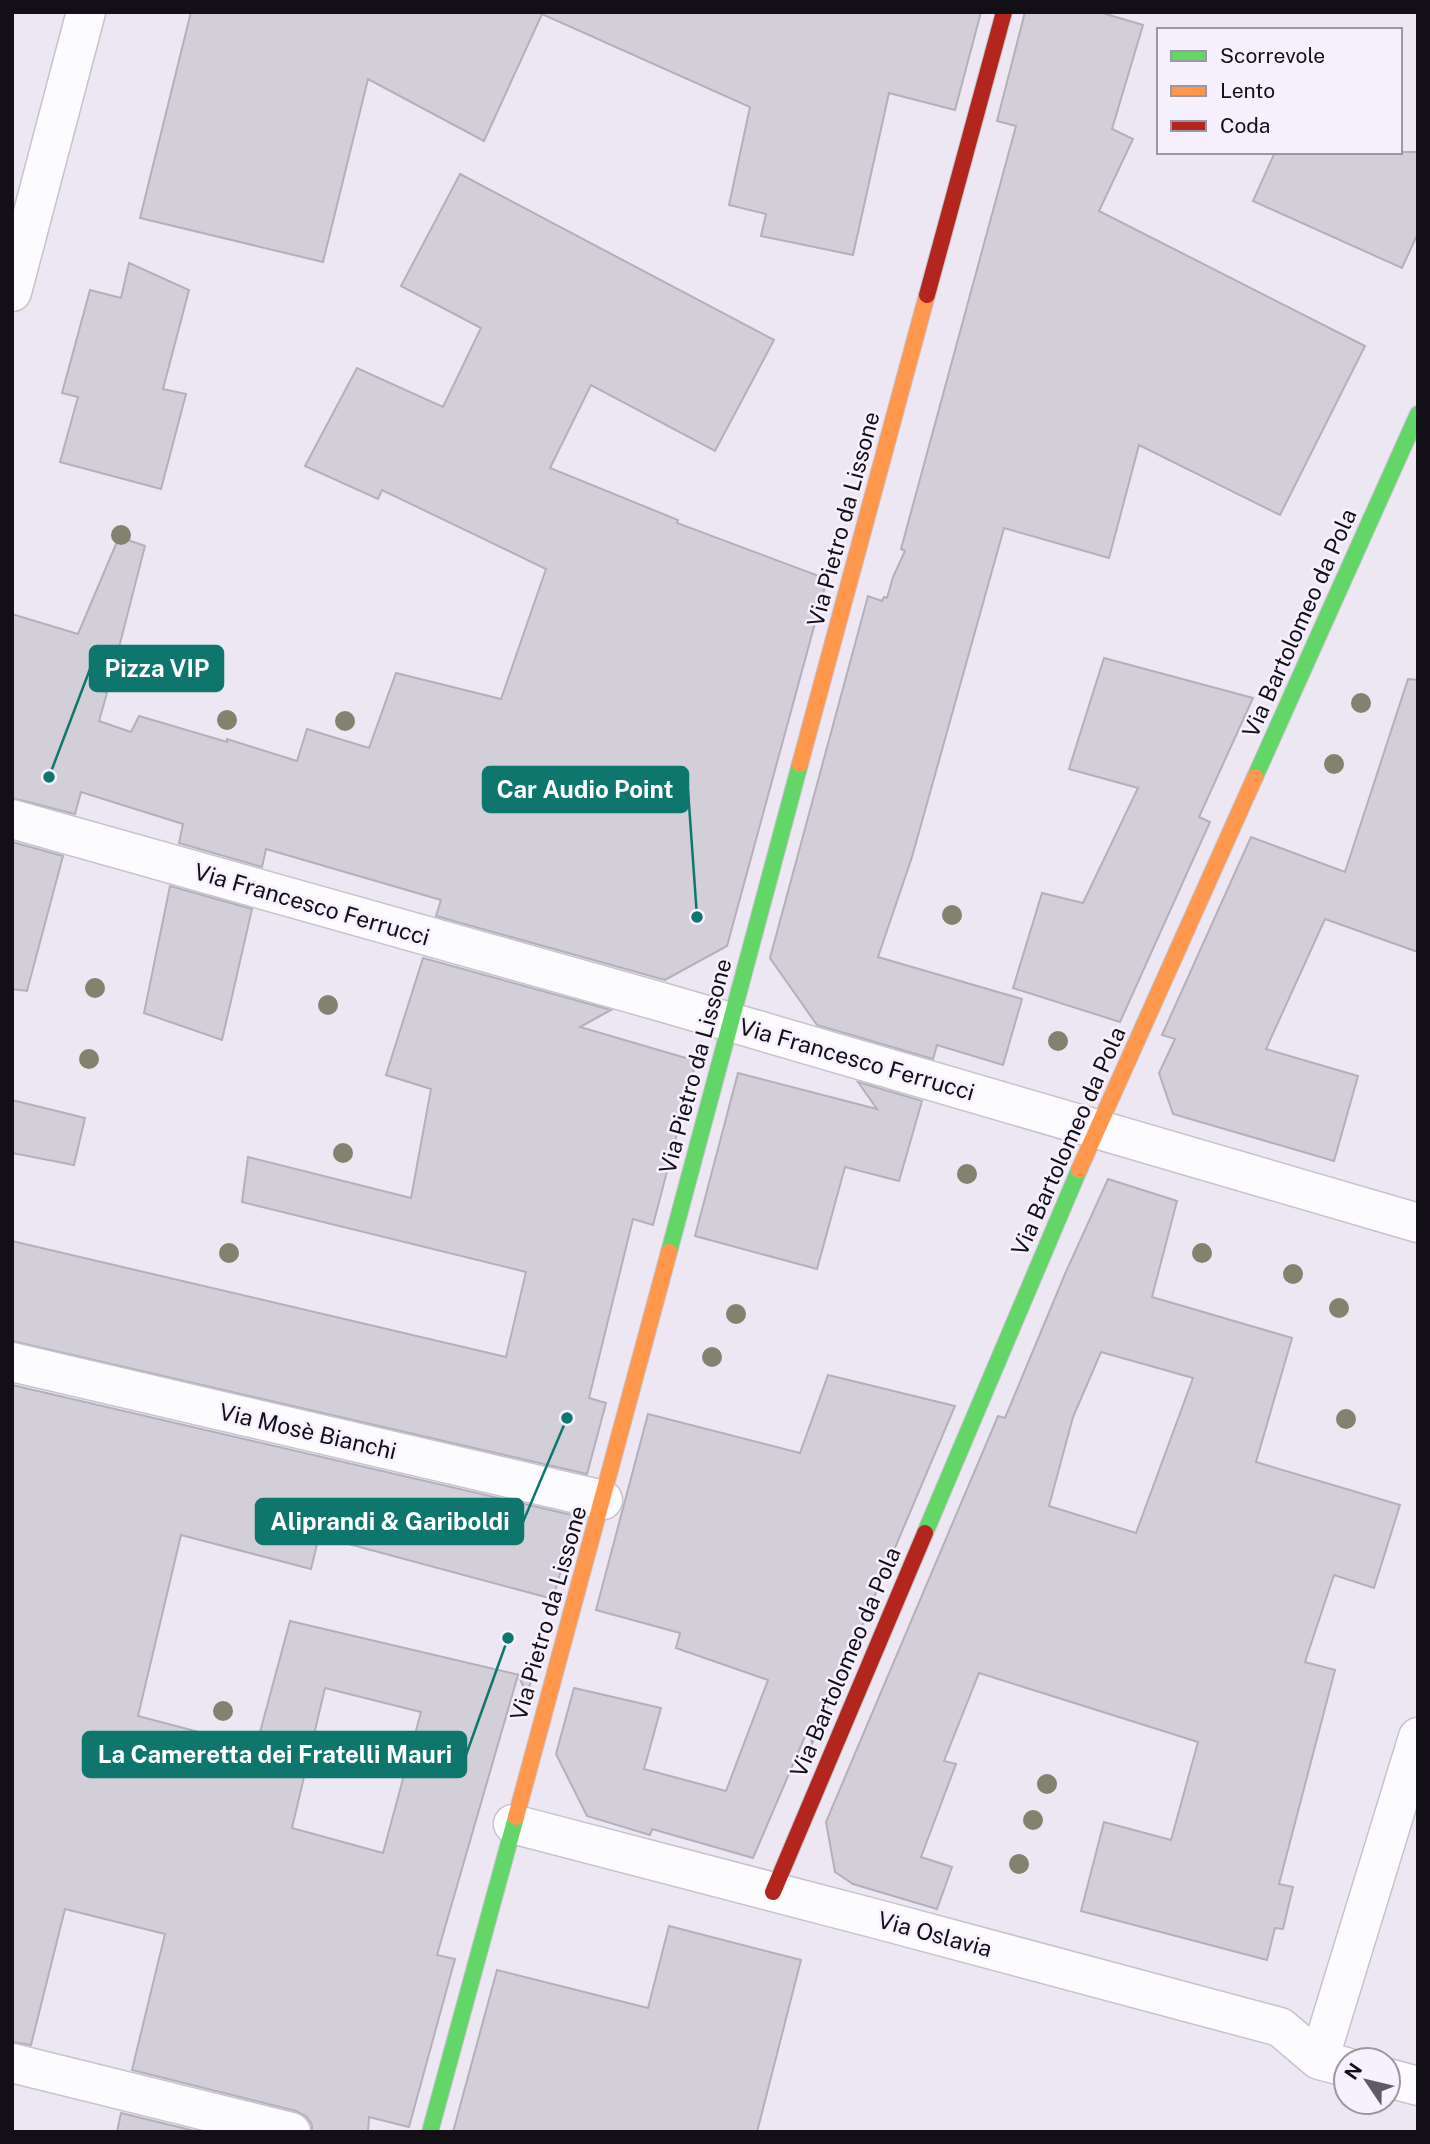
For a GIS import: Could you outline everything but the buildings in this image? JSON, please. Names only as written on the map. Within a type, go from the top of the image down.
[{"type":"street","points":[[12,292],[86,12]]},
{"type":"street","name":"Via Pietro da Lissone","points":[[430,2132],[1004,12]]},
{"type":"street","name":"Via Bartolomeo da Pola","points":[[773,1892],[1096,1129],[1418,414]]},
{"type":"street","name":"Via Francesco Ferrucci","points":[[12,819],[730,1022],[1418,1223]]},
{"type":"street","name":"Via Mosè Bianchi","points":[[12,1362],[603,1500]]},
{"type":"street","points":[[1338,2046],[1418,1737]]},
{"type":"street","name":"Via Oslavia","points":[[513,1824],[1280,2027],[1332,2063]]},
{"type":"street","points":[[12,2063],[291,2132]]},
{"type":"traffic: fast","points":[[1255,777],[1418,414]]},
{"type":"traffic: fast","points":[[669,1252],[800,764]]},
{"type":"traffic: fast","points":[[925,1533],[1079,1170]]},
{"type":"traffic: fast","points":[[430,2132],[516,1817]]},
{"type":"traffic: slow","points":[[800,764],[927,295]]},
{"type":"traffic: slow","points":[[1079,1170],[1255,777]]},
{"type":"traffic: slow","points":[[516,1817],[669,1252]]},
{"type":"traffic: jam","points":[[927,295],[1004,12]]},
{"type":"traffic: jam","points":[[773,1892],[925,1533]]},
{"type":"place","name":"Pizza VIP","points":[[49,777]]},
{"type":"place","name":"Car Audio Point","points":[[697,917]]},
{"type":"place","name":"Aliprandi & Gariboldi","points":[[567,1418]]},
{"type":"place","name":"La Cameretta dei Fratelli Mauri","points":[[508,1638]]}]
